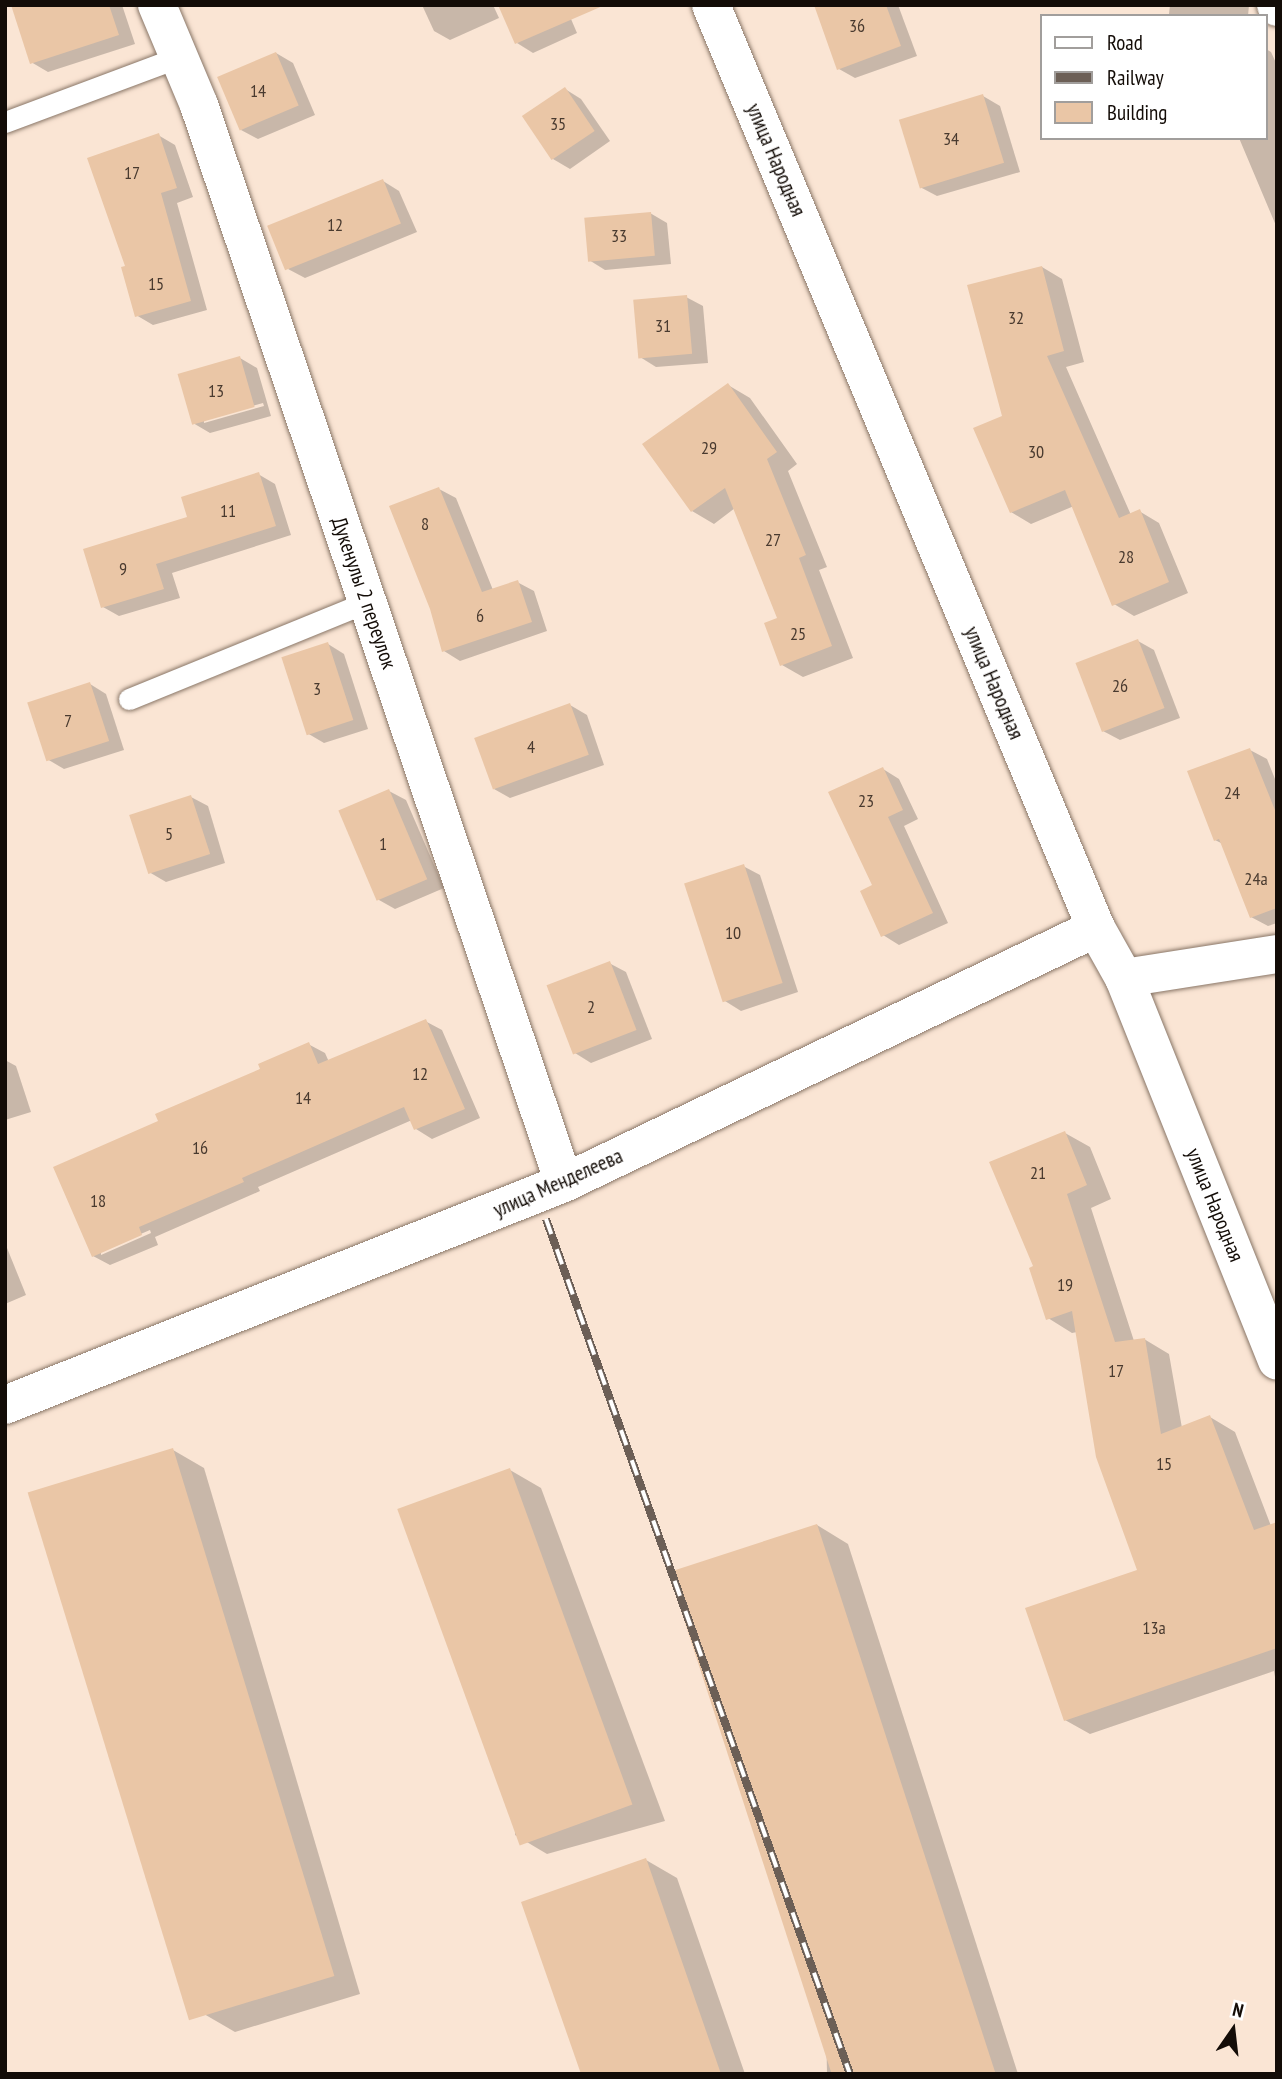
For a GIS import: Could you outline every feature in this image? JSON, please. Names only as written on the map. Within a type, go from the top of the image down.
[{"type":"street","name":"Дукенулы 2 переулок","points":[[158,5],[199,105],[564,1183]]},
{"type":"street","name":"улица Народная","points":[[711,5],[1096,928],[1124,978],[1277,1360]]},
{"type":"street","name":"улица Менделеева","points":[[5,1405],[564,1183],[1096,928]]},
{"type":"street","points":[[1124,978],[1277,954]]},
{"type":"lane","points":[[5,121],[179,57]]},
{"type":"lane","points":[[129,699],[367,602]]},
{"type":"building","points":[[11,5],[109,5],[119,35],[30,64]]},
{"type":"building","points":[[498,5],[605,5],[515,44]]},
{"type":"building","points":[[814,5],[886,5],[901,46],[837,70]]},
{"type":"building","points":[[276,52],[299,105],[240,130],[217,77]]},
{"type":"building","points":[[565,87],[595,131],[552,160],[522,116]]},
{"type":"building","points":[[983,94],[1004,163],[920,189],[899,120]]},
{"type":"building","points":[[159,133],[177,188],[161,193],[191,301],[135,317],[121,267],[125,266],[87,158]]},
{"type":"building","points":[[383,179],[401,224],[285,270],[267,226]]},
{"type":"building","points":[[651,212],[655,256],[588,262],[584,218]]},
{"type":"building","points":[[1042,266],[1064,351],[1047,356],[1119,518],[1140,509],[1169,582],[1112,606],[1065,490],[1010,513],[973,428],[1002,416],[967,285]]},
{"type":"building","points":[[687,295],[692,354],[638,358],[633,300]]},
{"type":"building","points":[[240,356],[255,407],[192,425],[178,374]]},
{"type":"building","points":[[728,383],[777,452],[767,459],[806,555],[799,558],[832,646],[780,666],[764,623],[777,618],[725,488],[691,512],[642,444]]},
{"type":"building","points":[[259,472],[276,526],[156,564],[164,589],[101,608],[83,549],[187,517],[181,497]]},
{"type":"building","points":[[439,487],[482,592],[518,580],[532,622],[442,652],[430,609],[389,506]]},
{"type":"building","points":[[1138,639],[1165,708],[1102,732],[1075,663]]},
{"type":"building","points":[[328,642],[353,720],[307,735],[281,657]]},
{"type":"building","points":[[90,682],[109,741],[46,761],[27,702]]},
{"type":"building","points":[[570,703],[589,755],[493,790],[474,738]]},
{"type":"building","points":[[1250,748],[1277,815],[1277,908],[1250,918],[1219,839],[1214,841],[1187,771]]},
{"type":"building","points":[[883,767],[903,810],[888,817],[933,913],[881,937],[860,891],[872,885],[828,792]]},
{"type":"building","points":[[389,789],[427,879],[377,901],[338,810]]},
{"type":"building","points":[[191,795],[210,854],[148,874],[129,815]]},
{"type":"building","points":[[744,864],[783,983],[723,1002],[684,883]]},
{"type":"building","points":[[610,961],[637,1030],[573,1054],[547,985]]},
{"type":"building","points":[[426,1019],[465,1109],[414,1130],[404,1107],[242,1178],[244,1182],[139,1227],[142,1235],[92,1257],[53,1167],[158,1121],[155,1114],[260,1069],[258,1064],[309,1042],[318,1064]]},
{"type":"building","points":[[1065,1131],[1087,1185],[1067,1194],[1115,1342],[1145,1338],[1161,1434],[1210,1415],[1254,1530],[1277,1522],[1277,1648],[1064,1721],[1025,1608],[1137,1570],[1096,1457],[1072,1311],[1046,1320],[1029,1268],[1033,1266],[989,1162]]},
{"type":"building","points":[[173,1448],[334,1976],[189,2020],[28,1492]]},
{"type":"building","points":[[510,1468],[632,1804],[520,1845],[397,1509]]},
{"type":"building","points":[[817,1524],[995,2073],[832,2074],[669,1572]]},
{"type":"building","points":[[646,1858],[721,2074],[581,2074],[521,1902]]},
{"type":"railway","points":[[546,1219],[850,2074]]}]
